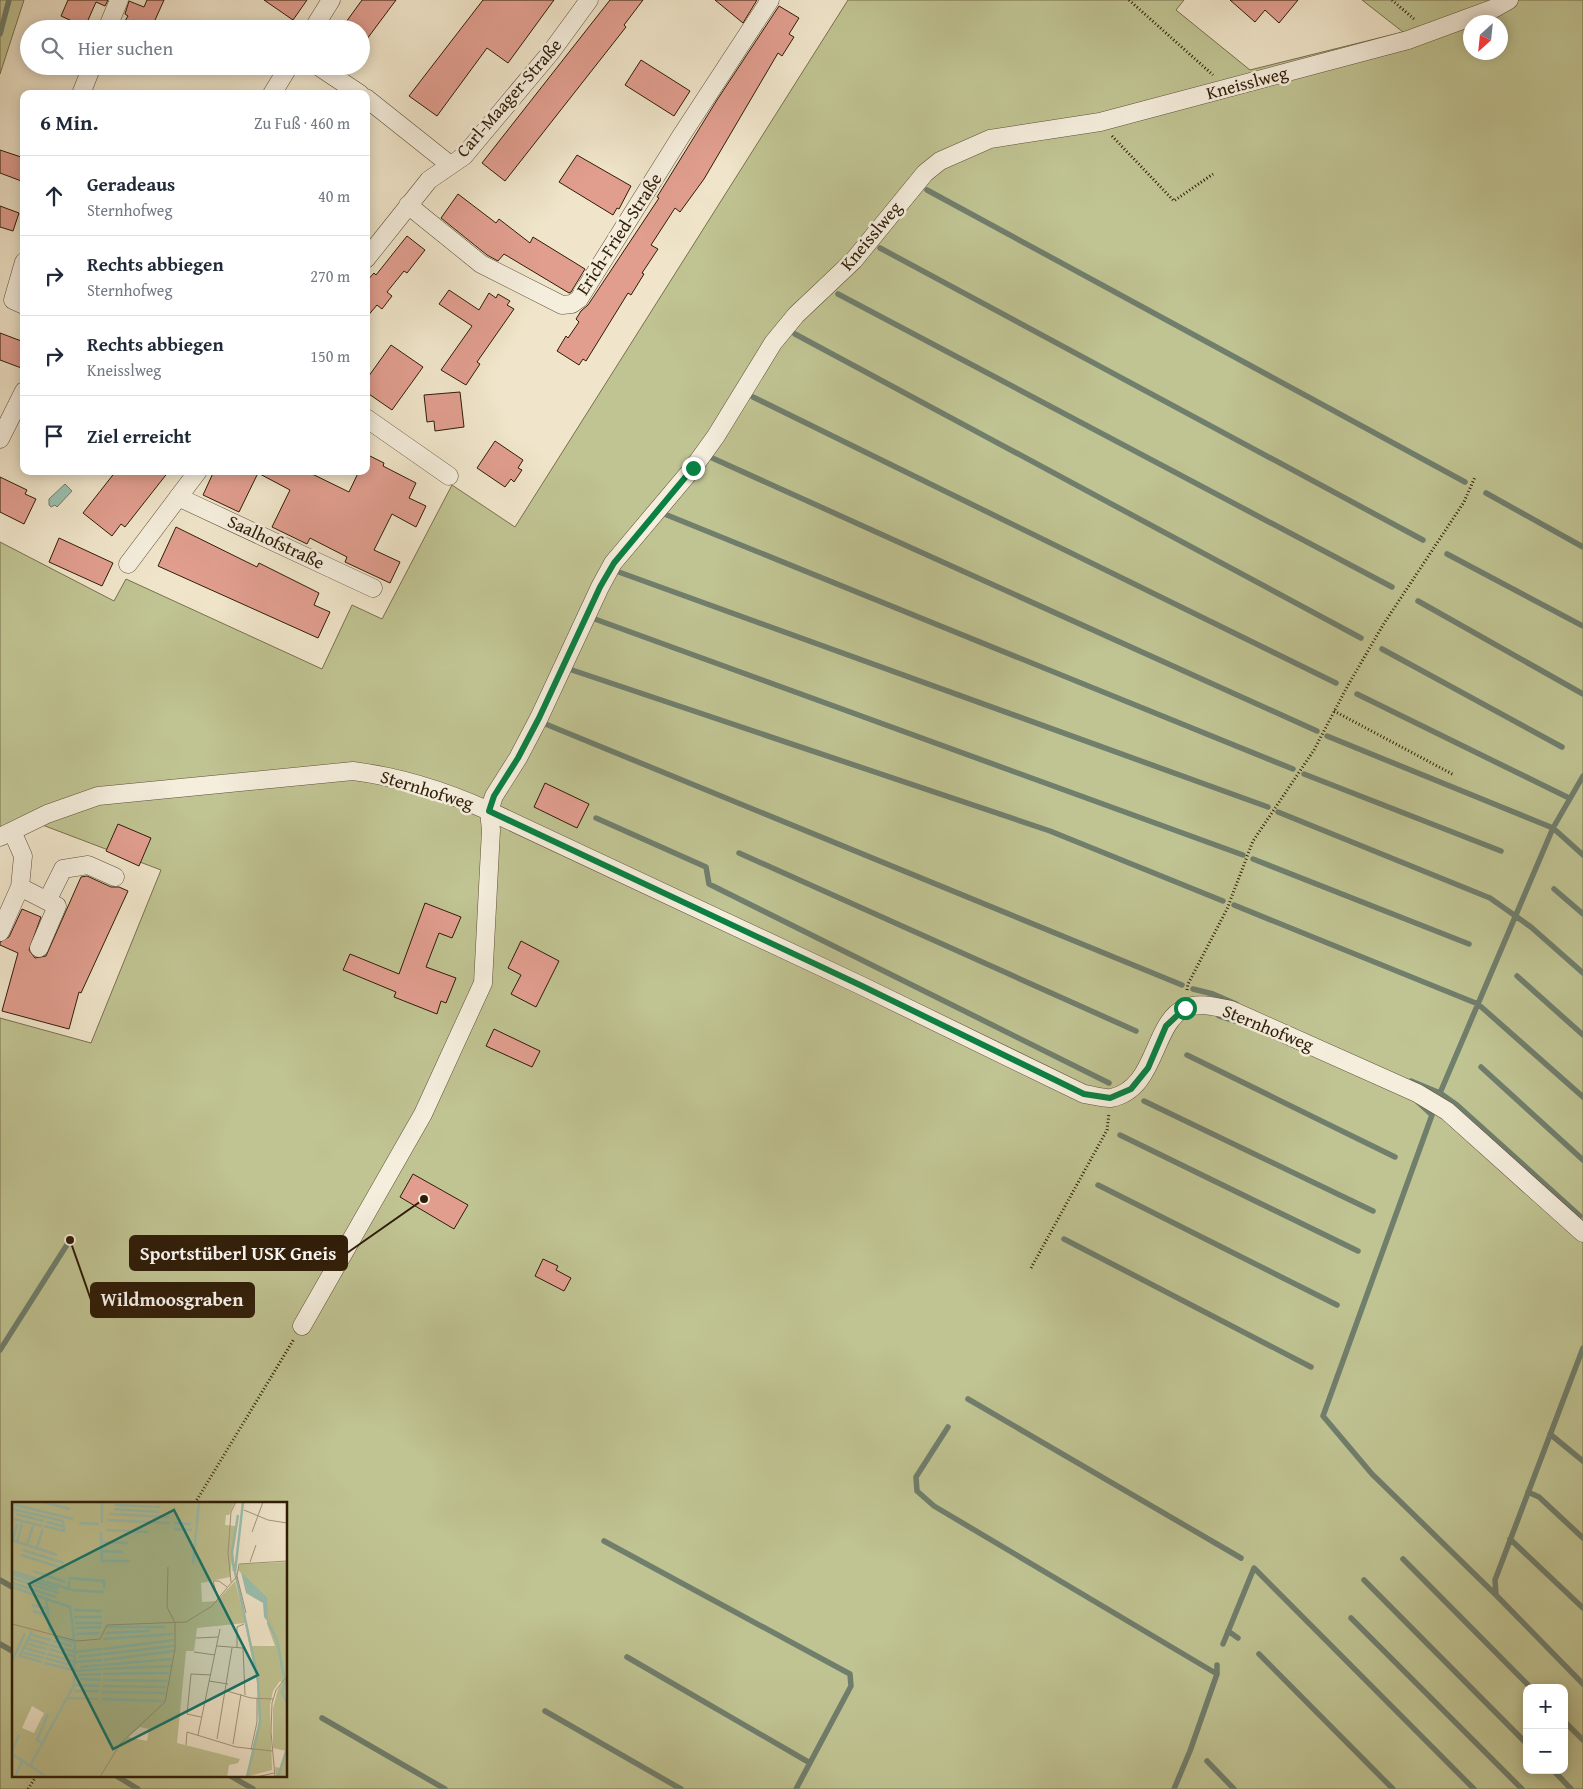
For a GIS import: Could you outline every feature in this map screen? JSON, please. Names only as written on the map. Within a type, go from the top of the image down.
[{"type":"street","points":[[111,20],[119,0]]},
{"type":"street","points":[[319,20],[332,0]]},
{"type":"street","name":"Carl-Maager-Straße","points":[[370,254],[429,180],[449,164],[464,156],[550,52],[589,0]]},
{"type":"street","name":"Erich-Fried-Straße","points":[[408,205],[481,264],[562,305],[572,304],[579,299],[681,136],[770,0]]},
{"type":"street","name":"Kneisslweg","points":[[489,811],[494,796],[518,758],[539,718],[600,587],[614,563],[693,468],[716,436],[774,343],[796,315],[854,260],[910,190],[925,173],[940,161],[990,139],[1100,122],[1408,40],[1495,8],[1509,0]]},
{"type":"street","points":[[83,90],[88,75]]},
{"type":"street","points":[[274,90],[284,75]]},
{"type":"street","points":[[332,75],[354,90]]},
{"type":"street","points":[[370,101],[449,164]]},
{"type":"street","points":[[18,302],[20,289]]},
{"type":"street","points":[[0,440],[20,399]]},
{"type":"street","points":[[370,421],[449,476]]},
{"type":"street","points":[[128,564],[195,475]]},
{"type":"street","name":"Saalhofstraße","points":[[178,497],[373,588]]},
{"type":"street","name":"Sternhofweg","points":[[6,834],[47,814],[98,796],[353,771],[388,775],[428,786],[489,811],[860,985],[1084,1094],[1110,1098]]},
{"type":"street","points":[[302,1326],[423,1114],[484,983],[491,830],[489,811]]},
{"type":"street","points":[[0,932],[20,887],[23,856],[6,834]]},
{"type":"street","points":[[48,901],[63,869],[88,865],[115,877]]},
{"type":"street","points":[[20,887],[57,906],[39,948]]},
{"type":"street","name":"Sternhofweg","points":[[1185,1008],[1207,1005],[1231,1010],[1418,1093],[1447,1111],[1583,1233]]},
{"type":"street","points":[[1110,1098],[1131,1089],[1148,1068],[1166,1026],[1185,1008]]},
{"type":"path","points":[[1129,0],[1229,88]]},
{"type":"path","points":[[1392,0],[1430,32]]},
{"type":"path","points":[[1100,122],[1174,201],[1212,174]]},
{"type":"path","points":[[1185,1008],[1188,984],[1227,909],[1253,840],[1314,750],[1383,626],[1464,502],[1475,477]]},
{"type":"path","points":[[1334,711],[1454,774]]},
{"type":"path","points":[[1031,1268],[1107,1130],[1110,1098]]},
{"type":"path","points":[[196,1502],[260,1392],[302,1326]]},
{"type":"path","points":[[28,1789],[36,1776]]},
{"type":"shaded area","points":[[0,0],[24,0],[0,74]]},
{"type":"shaded area","points":[[848,0],[1184,0],[1176,10],[1250,70],[1403,32],[1362,0],[1583,0],[1583,1789],[0,1789],[0,1018],[91,1043],[161,870],[24,818],[0,829],[0,542],[114,601],[126,579],[322,669],[352,605],[382,619],[452,485],[515,527]]},
{"type":"shaded area","points":[[65,484],[72,491],[57,507],[55,505],[51,507],[49,499]]},
{"type":"building","points":[[68,0],[108,0],[105,6],[96,2],[88,20],[70,20],[61,16]]},
{"type":"building","points":[[147,0],[164,0],[155,20],[126,20],[128,16],[125,14],[129,1],[144,7]]},
{"type":"building","points":[[264,0],[307,0],[293,20]]},
{"type":"building","points":[[362,0],[396,0],[370,35],[370,20],[348,20]]},
{"type":"building","points":[[483,0],[554,0],[508,63],[487,48],[437,116],[409,96]]},
{"type":"building","points":[[610,0],[643,0],[624,25],[626,27],[505,181],[482,163]]},
{"type":"building","points":[[715,0],[757,0],[743,23]]},
{"type":"building","points":[[1230,0],[1298,0],[1279,23],[1265,10],[1255,22]]},
{"type":"building","points":[[779,6],[799,18],[789,34],[794,37],[782,56],[778,53],[704,179],[680,212],[675,208],[651,245],[658,249],[642,273],[644,274],[631,295],[628,293],[586,361],[583,359],[579,365],[557,351],[566,336],[568,338],[579,322],[576,319],[581,311],[588,305],[659,198],[657,197],[717,100]]},
{"type":"building","points":[[641,60],[690,91],[674,116],[625,85]]},
{"type":"building","points":[[0,150],[20,157],[20,180],[0,173]]},
{"type":"building","points":[[577,155],[631,186],[619,209],[617,208],[613,215],[559,182]]},
{"type":"building","points":[[458,194],[496,223],[499,219],[530,243],[533,237],[585,269],[571,292],[569,293],[504,254],[498,261],[487,255],[441,218]]},
{"type":"building","points":[[0,206],[19,213],[13,231],[0,227]]},
{"type":"building","points":[[407,236],[425,250],[407,273],[404,271],[387,292],[392,296],[382,309],[377,305],[370,313],[370,278],[374,273],[376,275]]},
{"type":"building","points":[[449,290],[479,310],[489,293],[496,298],[498,294],[510,301],[507,305],[514,309],[477,362],[480,364],[466,385],[441,370],[472,326],[439,304]]},
{"type":"building","points":[[0,333],[20,340],[20,368],[0,360]]},
{"type":"building","points":[[391,345],[423,367],[392,410],[370,395],[370,374]]},
{"type":"building","points":[[460,392],[464,427],[435,431],[434,421],[427,422],[424,395]]},
{"type":"building","points":[[495,441],[523,460],[518,468],[522,470],[514,482],[511,479],[505,487],[477,468]]},
{"type":"building","points":[[370,456],[384,463],[383,466],[416,483],[409,498],[426,506],[416,527],[392,514],[374,550],[400,562],[390,583],[345,562],[347,557],[310,538],[307,544],[272,527],[290,490],[262,475],[314,475],[349,492],[357,475],[370,475]]},
{"type":"building","points":[[113,475],[166,475],[125,527],[121,524],[112,536],[83,513]]},
{"type":"building","points":[[212,475],[257,475],[239,512],[203,495]]},
{"type":"building","points":[[0,477],[27,490],[25,494],[36,499],[24,524],[0,512]]},
{"type":"building","points":[[176,527],[257,567],[259,563],[319,593],[314,605],[330,612],[318,638],[158,566]]},
{"type":"building","points":[[59,538],[113,563],[102,586],[49,562]]},
{"type":"building","points":[[545,783],[589,804],[577,828],[534,807]]},
{"type":"building","points":[[118,824],[151,838],[139,866],[106,851]]},
{"type":"building","points":[[87,876],[111,887],[119,887],[128,891],[81,993],[79,992],[69,1029],[2,1011],[18,953],[0,945],[0,942],[9,937],[22,909],[41,917],[29,950],[35,958],[46,956],[81,877]]},
{"type":"building","points":[[425,903],[461,917],[452,938],[439,933],[426,967],[456,978],[446,1003],[441,1001],[437,1014],[394,997],[396,992],[343,970],[350,954],[399,974]]},
{"type":"building","points":[[521,941],[559,961],[536,1007],[511,994],[521,975],[508,968]]},
{"type":"building","points":[[494,1029],[540,1051],[532,1067],[486,1046]]},
{"type":"building","points":[[413,1174],[468,1205],[454,1229],[400,1197]]},
{"type":"building","points":[[543,1259],[558,1266],[556,1270],[571,1278],[564,1291],[535,1276]]},
{"type":"waterway","points":[[0,34],[9,0]]},
{"type":"waterway","points":[[927,190],[1465,482]]},
{"type":"waterway","points":[[880,248],[1423,540]]},
{"type":"waterway","points":[[838,294],[1392,587]]},
{"type":"waterway","points":[[795,334],[1361,638]]},
{"type":"waterway","points":[[753,397],[1336,683]]},
{"type":"waterway","points":[[710,457],[1317,731]]},
{"type":"waterway","points":[[1486,493],[1583,547]]},
{"type":"waterway","points":[[662,513],[1293,769]]},
{"type":"waterway","points":[[1447,554],[1583,626]]},
{"type":"waterway","points":[[616,571],[1268,807]]},
{"type":"waterway","points":[[1418,601],[1583,694]]},
{"type":"waterway","points":[[592,618],[1243,855]]},
{"type":"waterway","points":[[1382,649],[1562,747]]},
{"type":"waterway","points":[[569,669],[1050,831],[1223,901]]},
{"type":"waterway","points":[[1357,694],[1569,798]]},
{"type":"waterway","points":[[543,723],[1182,985]]},
{"type":"waterway","points":[[1327,736],[1553,828],[1583,855]]},
{"type":"waterway","points":[[1304,774],[1501,851]]},
{"type":"waterway","points":[[1440,1093],[1553,828],[1583,776]]},
{"type":"waterway","points":[[1278,812],[1490,898],[1531,927],[1583,973]]},
{"type":"waterway","points":[[596,818],[706,867],[709,884],[1109,1083]]},
{"type":"waterway","points":[[739,853],[1136,1031]]},
{"type":"waterway","points":[[1253,859],[1469,944]]},
{"type":"waterway","points":[[1554,889],[1583,914]]},
{"type":"waterway","points":[[1234,905],[1478,1004],[1583,1097]]},
{"type":"waterway","points":[[1517,976],[1583,1035]]},
{"type":"waterway","points":[[1193,989],[1213,994],[1236,1004]]},
{"type":"waterway","points":[[1219,1016],[1238,1022]]},
{"type":"waterway","points":[[1187,1055],[1395,1157]]},
{"type":"waterway","points":[[1481,1067],[1583,1160]]},
{"type":"waterway","points":[[1411,1081],[1440,1093],[1457,1105],[1580,1216]]},
{"type":"waterway","points":[[1144,1101],[1373,1211]]},
{"type":"waterway","points":[[1418,1102],[1432,1115],[1323,1416],[1372,1474],[1496,1595],[1583,1684]]},
{"type":"waterway","points":[[1120,1135],[1358,1251]]},
{"type":"waterway","points":[[1098,1185],[1337,1305]]},
{"type":"waterway","points":[[1064,1239],[1311,1367]]},
{"type":"waterway","points":[[0,1350],[70,1240]]},
{"type":"waterway","points":[[1496,1595],[1495,1580],[1583,1348]]},
{"type":"waterway","points":[[968,1399],[1241,1558]]},
{"type":"waterway","points":[[948,1427],[916,1477],[917,1491],[934,1506],[1217,1674]]},
{"type":"waterway","points":[[1550,1434],[1583,1461]]},
{"type":"waterway","points":[[1528,1492],[1539,1497],[1583,1538]]},
{"type":"waterway","points":[[1510,1539],[1583,1608]]},
{"type":"waterway","points":[[604,1541],[850,1674],[851,1686],[796,1789]]},
{"type":"waterway","points":[[1403,1559],[1527,1684]]},
{"type":"waterway","points":[[1223,1644],[1254,1568],[1474,1789]]},
{"type":"waterway","points":[[0,1580],[12,1587]]},
{"type":"waterway","points":[[1364,1580],[1523,1740]]},
{"type":"waterway","points":[[1351,1618],[1522,1789]]},
{"type":"waterway","points":[[1228,1631],[1238,1638]]},
{"type":"waterway","points":[[0,1644],[12,1651]]},
{"type":"waterway","points":[[1259,1654],[1393,1789]]},
{"type":"waterway","points":[[627,1657],[810,1763]]},
{"type":"waterway","points":[[1174,1789],[1190,1751],[1217,1674],[1217,1665]]},
{"type":"waterway","points":[[545,1711],[681,1789]]},
{"type":"waterway","points":[[322,1718],[445,1789]]},
{"type":"waterway","points":[[1568,1725],[1583,1740]]},
{"type":"waterway","points":[[1207,1761],[1234,1789]]},
{"type":"waterway","points":[[1557,1774],[1571,1789]]},
{"type":"waterway","points":[[117,1776],[138,1789]]},
{"type":"waterway","points":[[231,1776],[253,1789]]},
{"type":"place","name":"Sportstüberl USK Gneis","points":[[424,1199]]},
{"type":"place","name":"Wildmoosgraben","points":[[70,1240]]},
{"type":"route","points":[[693,468],[632,539],[614,563],[600,587],[539,718],[518,758],[494,796],[489,811],[860,985],[1084,1094],[1110,1098],[1131,1089],[1148,1068],[1166,1026],[1185,1008]]}]
